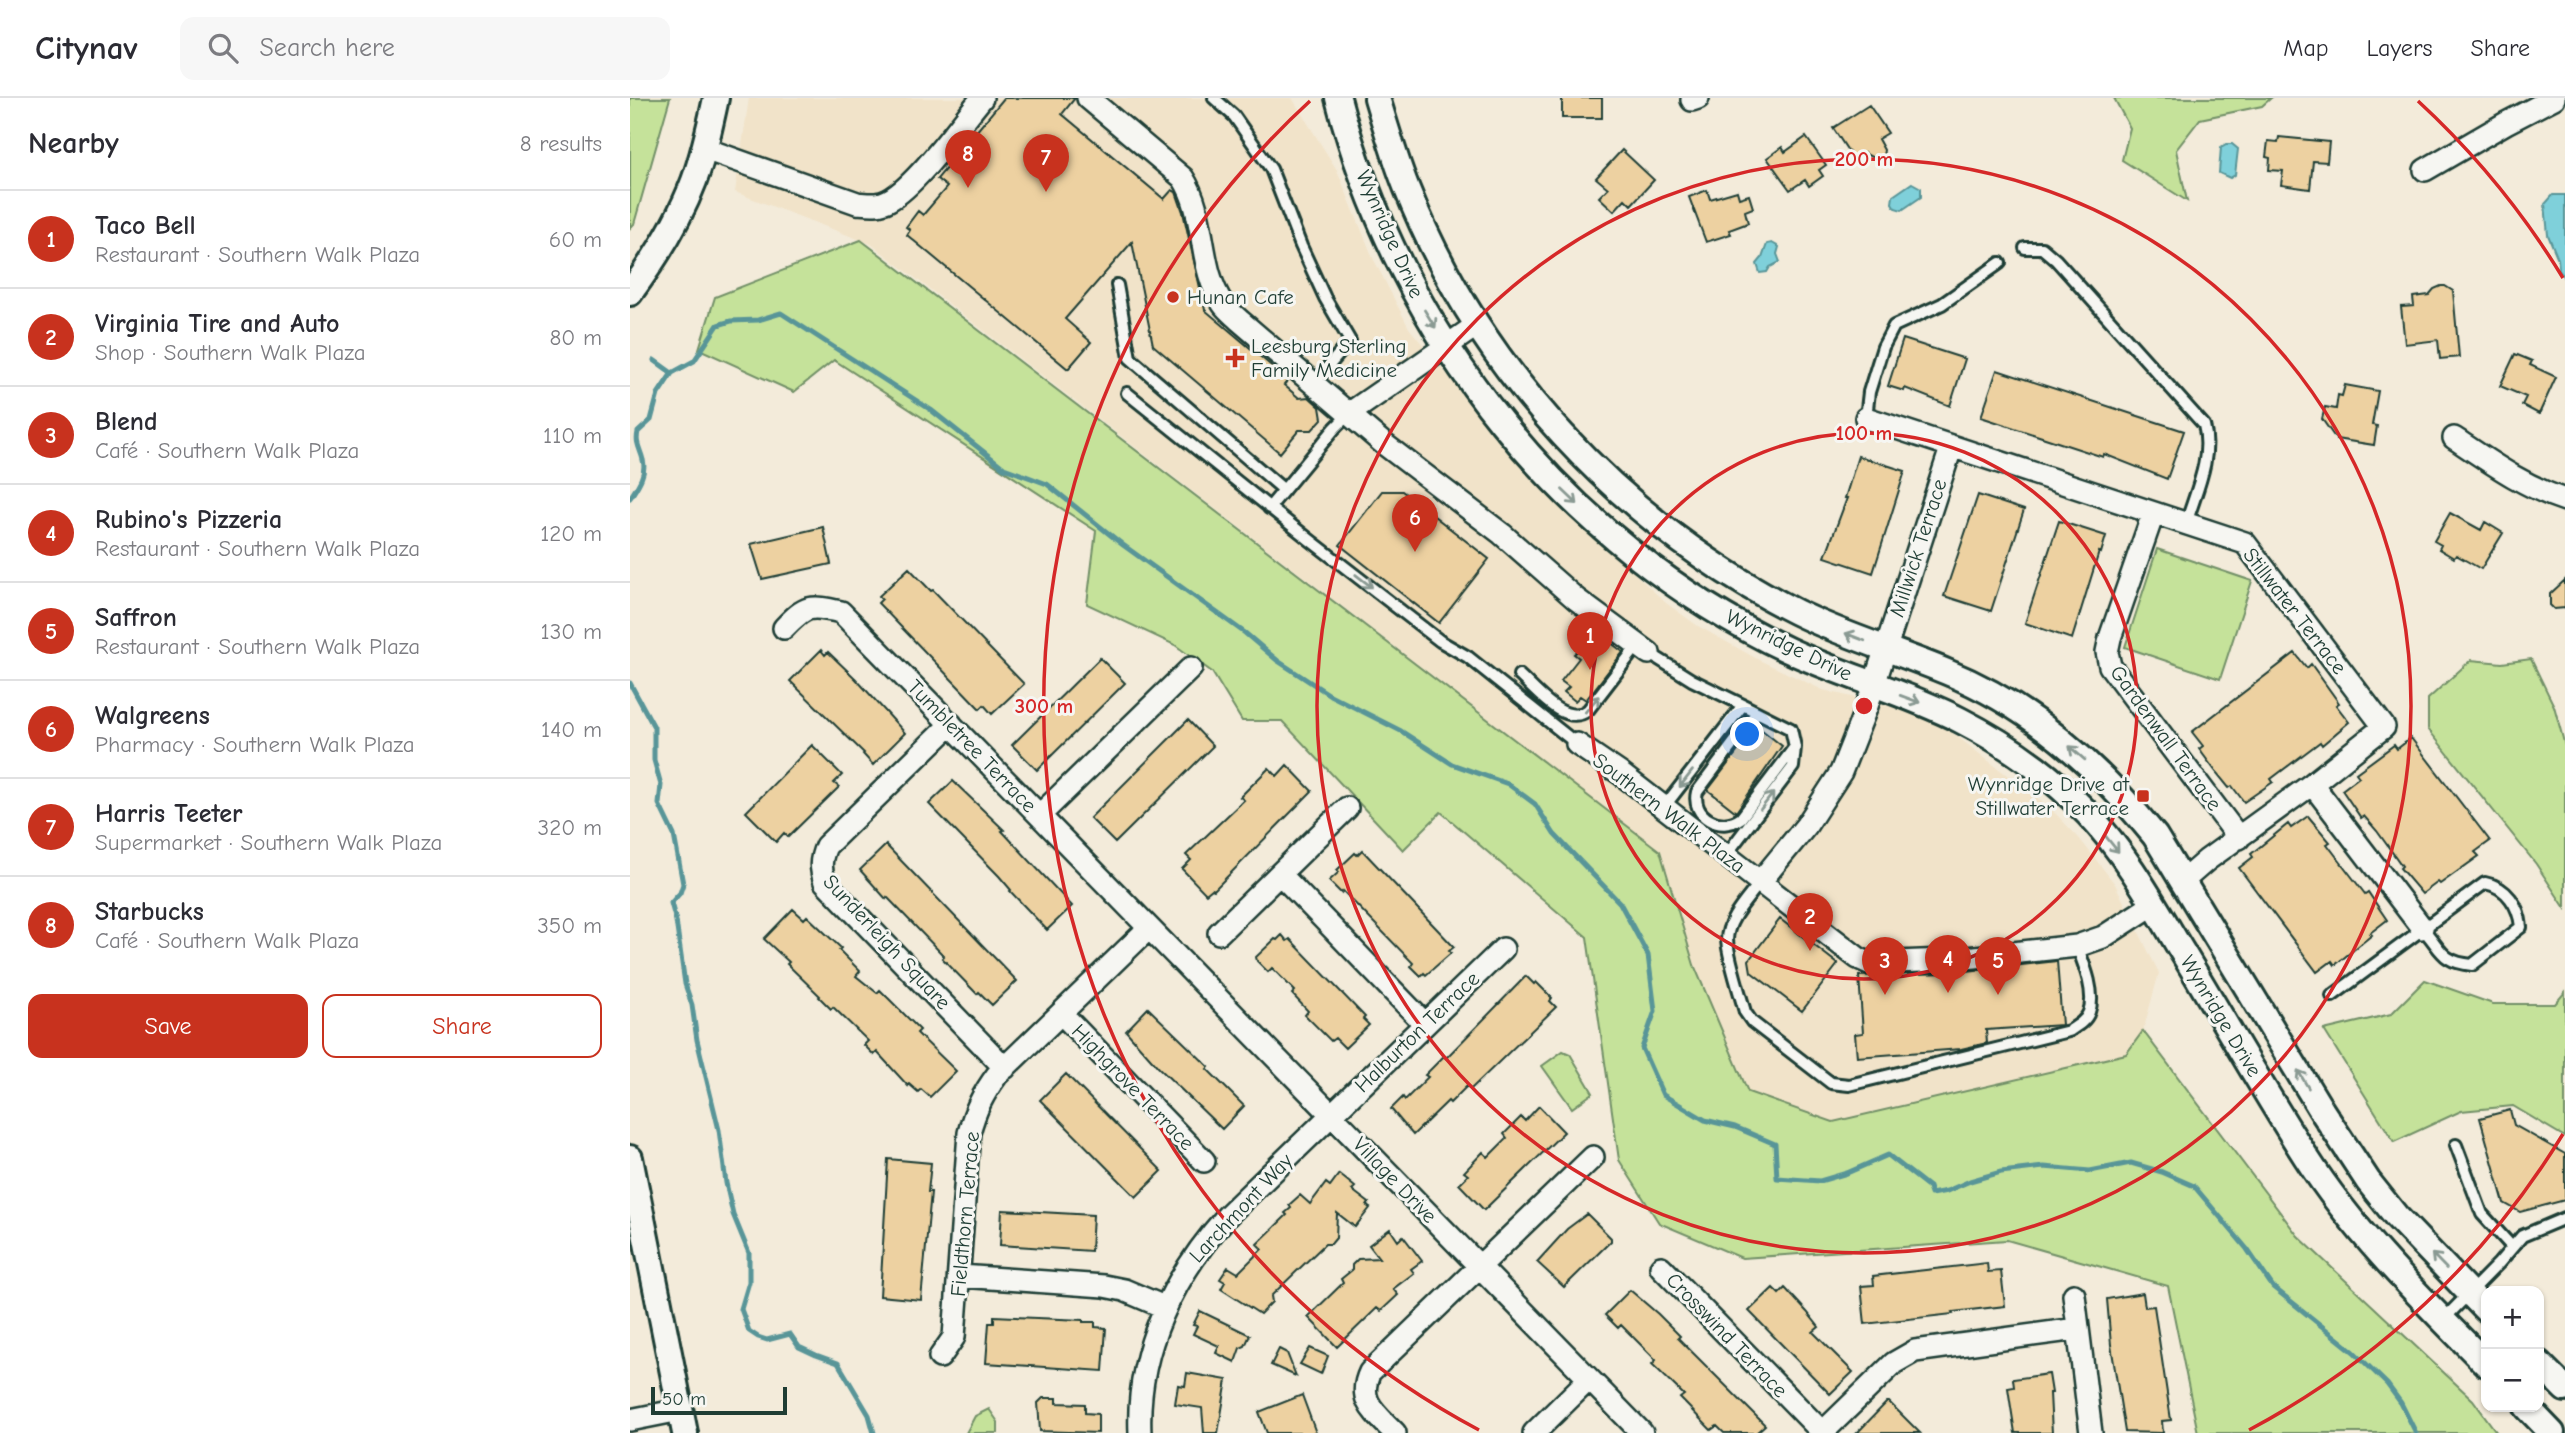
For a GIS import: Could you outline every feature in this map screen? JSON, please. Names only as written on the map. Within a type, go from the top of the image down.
[{"type":"street","points":[[630,293],[672,228],[693,184],[705,149],[716,98]]},
{"type":"street","points":[[705,149],[857,203],[874,205],[889,201],[907,186],[982,98]]},
{"type":"street","points":[[1088,98],[1183,178],[1192,192],[1210,275],[1222,303],[1239,320],[1384,444],[1502,534],[1576,599],[1643,649]]},
{"type":"street","name":"Wynridge Drive","points":[[1338,98],[1370,197],[1419,302],[1495,416],[1527,452],[1601,526],[1688,593],[1822,666],[1960,720],[2018,755],[2053,782],[2088,815],[2116,848],[2154,904],[2315,1170],[2371,1244],[2481,1359]]},
{"type":"street","name":"Wynridge Drive","points":[[1377,98],[1407,189],[1447,274],[1477,325],[1553,425],[1622,494],[1706,559],[1766,596],[1808,617],[1973,684],[2011,704],[2062,739],[2126,800],[2155,835],[2346,1149],[2396,1216],[2478,1301]]},
{"type":"street","points":[[2425,170],[2554,98]]},
{"type":"street","points":[[1350,414],[1477,325]]},
{"type":"street","name":"Stillwater Terrace","points":[[1866,418],[2245,543],[2384,727],[2184,880]]},
{"type":"street","points":[[2454,438],[2528,486],[2565,500]]},
{"type":"street","name":"Millwick Terrace","points":[[1885,648],[1951,448]]},
{"type":"street","name":"Gardenwall Terrace","points":[[2153,514],[2110,638],[2107,652],[2110,666],[2239,838]]},
{"type":"street","name":"Tumbletree Terrace","points":[[784,628],[800,611],[818,607],[841,612],[1149,928]]},
{"type":"street","name":"Southern Walk Plaza","points":[[1760,882],[1806,826],[1841,772],[1885,648]]},
{"type":"street","points":[[1040,816],[1191,668]]},
{"type":"street","name":"Sunderleigh Square","points":[[951,724],[826,846],[820,870],[825,882],[1005,1068]]},
{"type":"street","name":"Southern Walk Plaza","points":[[1577,744],[1664,807],[1858,958],[1869,963],[1960,959],[2077,946],[2103,937],[2154,904]]},
{"type":"street","points":[[2312,784],[2422,928]]},
{"type":"street","points":[[1219,933],[1347,808]]},
{"type":"street","points":[[1281,875],[1425,1024]]},
{"type":"street","name":"Fieldthorn Terrace","points":[[940,1357],[954,1337],[970,1133],[983,1094],[1005,1068],[1149,928]]},
{"type":"street","name":"Village Drive","points":[[1149,928],[1642,1433]]},
{"type":"street","name":"Halburton Terrace","points":[[1332,1115],[1503,949]]},
{"type":"street","name":"Highgrove Terrace","points":[[1061,1013],[1204,1161]]},
{"type":"street","name":"Larchmont Way","points":[[1140,1433],[1147,1360],[1164,1307],[1184,1271],[1204,1242],[1332,1115]]},
{"type":"street","points":[[1395,1433],[1369,1406],[1365,1382],[1370,1372],[1593,1157]]},
{"type":"street","points":[[630,1158],[682,1422],[630,1420]]},
{"type":"street","name":"Crosswind Terrace","points":[[1661,1267],[1822,1433]]},
{"type":"street","points":[[960,1276],[1104,1286],[1124,1290],[1164,1307]]},
{"type":"street","points":[[2074,1295],[2091,1433]]},
{"type":"street","points":[[1822,1433],[1894,1363],[1915,1351],[2077,1329]]},
{"type":"street","points":[[2544,1368],[2565,1389]]},
{"type":"street","points":[[1534,1433],[1589,1379]]},
{"type":"street","points":[[2532,1412],[2552,1433]]},
{"type":"lane","points":[[1214,98],[1234,117],[1271,169],[1301,246],[1325,298],[1350,341],[1314,383]]},
{"type":"lane","points":[[2025,248],[2042,248],[2056,260],[2204,425],[2207,439],[2204,466],[2186,524]]},
{"type":"lane","points":[[1866,418],[1869,393],[1886,340],[1894,326],[1942,304],[2000,263]]},
{"type":"lane","points":[[1117,285],[1130,358],[1284,490]]},
{"type":"lane","points":[[1127,393],[1310,540],[1440,640],[1468,657],[1577,744]]},
{"type":"lane","points":[[1269,508],[1335,428],[1350,414]]},
{"type":"lane","points":[[1519,675],[1563,713],[1582,715],[1643,649],[1692,680],[1791,729],[1795,747],[1793,768],[1726,855]]},
{"type":"lane","points":[[1664,807],[1743,705]]},
{"type":"lane","points":[[1757,712],[1697,792],[1695,799],[1698,809],[1722,826],[1732,824],[1741,818],[1795,747]]},
{"type":"lane","points":[[1760,882],[1739,911],[1727,940],[1745,1012],[1752,1021],[1831,1083],[1849,1085],[2069,1031],[2082,1023],[2089,1013],[2091,1001],[2077,946]]},
{"type":"lane","points":[[2332,996],[2422,928],[2485,883],[2495,885],[2511,899],[2517,909],[2521,928],[2472,965],[2455,963],[2442,953],[2422,928]]},
{"type":"lane","points":[[2456,1145],[2482,1214],[2512,1247]]},
{"type":"lane","points":[[2442,1320],[2478,1301],[2512,1247],[2522,1236],[2565,1218]]},
{"type":"shaded area","points":[[749,98],[1292,98],[1337,170],[1373,258],[1409,328],[1511,452],[1558,502],[1666,603],[1698,626],[1759,660],[1823,690],[1905,710],[1941,724],[2052,810],[2079,838],[2115,884],[2159,973],[2143,1031],[2127,1054],[1833,1122],[1748,1092],[1694,965],[1660,851],[871,244],[735,192]]},
{"type":"green space","points":[[630,98],[670,98],[634,224],[630,228]]},
{"type":"green space","points":[[2114,98],[2271,98],[2262,106],[2200,119],[2176,150],[2187,201],[2122,160],[2130,128]]},
{"type":"green space","points":[[861,240],[1660,851],[1694,965],[1748,1092],[1833,1122],[2126,1054],[2143,1031],[2298,1236],[2473,1400],[2497,1433],[2198,1433],[2168,1286],[2007,1240],[1742,1258],[1659,1223],[1619,1160],[1587,937],[1441,812],[1403,850],[1282,721],[1242,721],[1212,672],[1175,645],[1087,604],[1096,531],[834,360],[794,392],[699,349],[715,297]]},
{"type":"green space","points":[[2157,549],[2252,581],[2220,679],[2125,647]]},
{"type":"green space","points":[[2531,659],[2554,706],[2565,746],[2565,908],[2536,864],[2428,729],[2428,699],[2471,660],[2502,663]]},
{"type":"green space","points":[[2425,980],[2493,1004],[2555,1004],[2565,992],[2565,1137],[2513,1106],[2461,1111],[2394,1142],[2324,1030],[2391,1014]]},
{"type":"green space","points":[[1563,1051],[1570,1054],[1593,1093],[1572,1108],[1542,1066]]},
{"type":"green space","points":[[989,1409],[998,1422],[998,1433],[966,1433],[975,1416]]},
{"type":"water","points":[[2232,144],[2238,149],[2235,175],[2230,178],[2219,173],[2221,147]]},
{"type":"water","points":[[1912,183],[1921,188],[1921,197],[1902,210],[1895,208],[1892,203],[1893,196]]},
{"type":"water","points":[[2553,195],[2565,195],[2565,280],[2548,235],[2545,204]]},
{"type":"water","points":[[1772,243],[1779,247],[1777,254],[1780,262],[1770,267],[1767,272],[1760,273],[1757,264],[1767,244]]},
{"type":"building","points":[[1004,98],[1075,98],[1062,114],[1164,199],[1172,190],[1176,192],[1205,310],[1288,380],[1284,385],[1299,398],[1309,397],[1320,407],[1322,419],[1312,430],[1299,430],[1280,453],[1153,345],[1132,242],[1065,319],[1091,342],[1068,369],[907,235],[910,230],[906,227],[918,211],[923,215],[947,187],[937,179]]},
{"type":"building","points":[[1562,98],[1602,98],[1602,118],[1562,118]]},
{"type":"building","points":[[1869,105],[1888,133],[1878,139],[1884,150],[1883,156],[1877,160],[1864,153],[1854,160],[1833,128]]},
{"type":"building","points":[[1806,137],[1826,165],[1819,170],[1823,176],[1809,186],[1805,180],[1790,190],[1767,158],[1782,147],[1785,152]]},
{"type":"building","points":[[2279,137],[2329,142],[2327,162],[2313,161],[2310,189],[2281,185],[2283,171],[2269,170],[2270,158],[2266,157],[2268,141],[2278,142]]},
{"type":"building","points":[[1622,150],[1654,180],[1631,205],[1625,199],[1614,211],[1599,197],[1608,188],[1596,178]]},
{"type":"building","points":[[1707,190],[1710,199],[1737,191],[1739,198],[1749,195],[1753,208],[1745,211],[1748,223],[1729,230],[1731,234],[1706,242],[1689,197]]},
{"type":"building","points":[[2441,286],[2453,291],[2459,357],[2440,359],[2438,340],[2405,344],[2401,307],[2414,306],[2413,297],[2429,295]]},
{"type":"building","points":[[1903,339],[1965,359],[1950,406],[1905,388],[1904,391],[1888,386]]},
{"type":"building","points":[[2515,354],[2532,361],[2530,365],[2556,377],[2539,414],[2522,405],[2526,397],[2500,386]]},
{"type":"building","points":[[1997,370],[2184,431],[2167,479],[2104,454],[2103,457],[1981,417]]},
{"type":"building","points":[[2345,385],[2378,391],[2372,425],[2377,426],[2374,445],[2336,439],[2322,419],[2325,407],[2336,409],[2338,395],[2342,396]]},
{"type":"building","points":[[1858,456],[1905,471],[1873,573],[1825,557],[1847,498]]},
{"type":"building","points":[[1382,491],[1402,491],[1489,559],[1439,623],[1340,545]]},
{"type":"building","points":[[1978,495],[2024,510],[1991,611],[1944,596]]},
{"type":"building","points":[[2450,513],[2481,530],[2485,522],[2503,533],[2481,569],[2456,555],[2454,558],[2439,549],[2441,545],[2434,541]]},
{"type":"building","points":[[2059,521],[2106,536],[2072,639],[2025,623]]},
{"type":"building","points":[[823,527],[831,564],[762,579],[751,544]]},
{"type":"building","points":[[909,568],[1024,684],[992,714],[984,705],[980,709],[878,603],[882,599],[879,596]]},
{"type":"building","points":[[2565,580],[2565,608],[2554,609],[2550,605],[2550,594]]},
{"type":"building","points":[[1598,633],[1623,652],[1586,700],[1580,696],[1575,701],[1564,692],[1569,687],[1561,681],[1579,658],[1574,654]]},
{"type":"building","points":[[821,650],[825,655],[828,652],[856,679],[905,733],[873,765],[790,681]]},
{"type":"building","points":[[2295,653],[2307,668],[2311,664],[2349,722],[2244,802],[2232,786],[2229,788],[2216,772],[2199,749],[2203,746],[2192,732]]},
{"type":"building","points":[[1100,658],[1125,683],[1037,770],[1012,745]]},
{"type":"building","points":[[1188,720],[1213,746],[1115,843],[1090,818]]},
{"type":"building","points":[[1757,726],[1782,746],[1736,812],[1708,790]]},
{"type":"building","points":[[2411,738],[2490,841],[2475,852],[2479,856],[2422,894],[2400,868],[2402,866],[2377,831],[2364,816],[2361,818],[2342,790],[2359,777],[2356,773],[2394,745],[2397,749]]},
{"type":"building","points":[[812,745],[842,775],[834,783],[839,787],[788,837],[784,833],[776,842],[746,812]]},
{"type":"building","points":[[1287,765],[1312,791],[1214,890],[1206,894],[1182,869],[1191,860],[1186,855],[1244,800],[1240,797],[1269,768],[1277,776]]},
{"type":"building","points":[[953,781],[1004,830],[1002,831],[1072,906],[1047,930],[929,804]]},
{"type":"building","points":[[2308,816],[2387,920],[2335,965],[2332,961],[2317,972],[2239,868],[2253,857],[2251,854],[2288,824],[2291,828]]},
{"type":"building","points":[[886,845],[1017,981],[992,1005],[979,992],[977,994],[860,870]]},
{"type":"building","points":[[1362,850],[1454,947],[1449,951],[1451,953],[1426,975],[1424,973],[1421,976],[1411,966],[1413,963],[1343,891],[1341,893],[1329,881],[1355,853],[1357,855]]},
{"type":"building","points":[[793,909],[804,919],[807,916],[841,948],[839,950],[860,971],[856,976],[877,993],[880,990],[920,1030],[917,1033],[956,1071],[930,1097],[921,1089],[918,1092],[909,1084],[908,1086],[877,1052],[874,1055],[864,1045],[868,1041],[833,1007],[831,1009],[787,964],[789,962],[764,939]]},
{"type":"building","points":[[1780,919],[1838,964],[1802,1011],[1751,972],[1749,960]]},
{"type":"building","points":[[1282,935],[1287,941],[1290,939],[1365,1017],[1363,1019],[1369,1025],[1345,1048],[1335,1038],[1331,1041],[1305,1015],[1308,1011],[1292,994],[1295,991],[1272,968],[1268,972],[1257,961],[1256,957]]},
{"type":"building","points":[[2057,961],[2062,1025],[1986,1030],[1987,1043],[1961,1049],[1857,1057],[1855,1034],[1863,1033],[1859,976],[1948,973]]},
{"type":"building","points":[[1526,976],[1552,998],[1550,1001],[1556,1007],[1471,1089],[1467,1086],[1450,1103],[1448,1101],[1413,1135],[1391,1109],[1403,1097],[1405,1100],[1428,1077],[1425,1075],[1444,1056],[1446,1058]]},
{"type":"building","points":[[1148,1008],[1209,1067],[1207,1069],[1244,1106],[1222,1129],[1159,1068],[1126,1031]]},
{"type":"building","points":[[1066,1074],[1162,1171],[1136,1197],[1040,1100]]},
{"type":"building","points":[[1539,1106],[1564,1132],[1484,1210],[1459,1184],[1468,1175],[1464,1172],[1483,1152],[1488,1157],[1507,1138],[1504,1134],[1521,1117],[1525,1121]]},
{"type":"building","points":[[2510,1110],[2514,1125],[2565,1154],[2565,1200],[2520,1212],[2504,1203],[2480,1118]]},
{"type":"building","points":[[888,1159],[931,1163],[928,1192],[931,1192],[921,1300],[880,1296]]},
{"type":"building","points":[[1339,1174],[1355,1187],[1352,1190],[1369,1203],[1367,1206],[1370,1208],[1355,1227],[1337,1213],[1336,1238],[1331,1244],[1325,1244],[1271,1296],[1272,1302],[1260,1314],[1221,1289],[1225,1282],[1220,1279],[1228,1267],[1238,1273],[1262,1249],[1257,1244],[1287,1215],[1285,1213],[1291,1208],[1289,1205],[1300,1195],[1310,1204],[1326,1183],[1330,1186]]},
{"type":"building","points":[[1002,1210],[1093,1215],[1091,1251],[1000,1245]]},
{"type":"building","points":[[1587,1214],[1611,1241],[1564,1287],[1537,1262],[1567,1229]]},
{"type":"building","points":[[1390,1229],[1398,1241],[1403,1236],[1422,1261],[1411,1269],[1414,1273],[1393,1289],[1398,1295],[1381,1311],[1377,1308],[1337,1347],[1308,1317],[1343,1283],[1341,1279],[1352,1270],[1352,1265],[1358,1259],[1379,1258],[1369,1245]]},
{"type":"building","points":[[1987,1263],[1988,1272],[2001,1271],[2005,1306],[1865,1324],[1861,1286],[1874,1285],[1873,1276]]},
{"type":"building","points":[[1773,1288],[1779,1294],[1785,1288],[1819,1327],[1813,1332],[1853,1372],[1830,1394],[1749,1311]]},
{"type":"building","points":[[1630,1290],[1680,1336],[1678,1338],[1765,1425],[1756,1433],[1724,1433],[1717,1426],[1711,1430],[1680,1398],[1684,1395],[1652,1364],[1656,1360],[1621,1325],[1618,1328],[1605,1315]]},
{"type":"building","points":[[2143,1293],[2145,1307],[2154,1306],[2171,1420],[2162,1421],[2163,1433],[2125,1432],[2111,1345],[2107,1299]]},
{"type":"building","points":[[1200,1311],[1250,1335],[1245,1346],[1240,1348],[1235,1362],[1216,1353],[1219,1346],[1193,1334],[1197,1326],[1193,1325]]},
{"type":"building","points":[[994,1316],[1095,1322],[1095,1327],[1106,1328],[1103,1371],[986,1363],[989,1323],[994,1323]]},
{"type":"building","points":[[1310,1348],[1328,1356],[1321,1374],[1300,1364]]},
{"type":"building","points":[[1279,1349],[1287,1353],[1296,1376],[1271,1365]]},
{"type":"building","points":[[1187,1373],[1227,1380],[1218,1433],[1204,1433],[1202,1408],[1175,1404],[1178,1385],[1185,1386]]},
{"type":"building","points":[[2049,1374],[2052,1433],[2015,1433],[2008,1388],[2014,1387],[2013,1379]]},
{"type":"building","points":[[1302,1395],[1316,1433],[1267,1433],[1259,1412]]},
{"type":"building","points":[[1043,1398],[1057,1398],[1057,1403],[1085,1404],[1085,1413],[1098,1414],[1098,1433],[1040,1431],[1038,1403]]},
{"type":"building","points":[[1889,1402],[1920,1433],[1857,1433]]},
{"type":"waterway","points":[[672,373],[694,361],[718,325],[731,321],[758,320],[781,313],[931,410],[1004,468],[1047,484],[1123,545],[1245,633],[1278,661],[1330,695],[1401,731],[1452,764],[1508,784],[1535,804],[1554,834],[1620,903],[1648,955],[1655,1011],[1642,1048],[1663,1095],[1705,1120],[1735,1127],[1775,1144],[1777,1178],[1820,1181],[1847,1173],[1888,1155],[1929,1187],[1931,1194],[2001,1172],[2044,1167],[2090,1171],[2131,1163],[2162,1172],[2194,1186],[2247,1249],[2273,1287],[2354,1352],[2387,1384],[2401,1403],[2416,1433]]},
{"type":"waterway","points":[[630,498],[644,470],[638,432],[651,420],[658,394],[672,373],[654,360]]},
{"type":"waterway","points":[[630,683],[654,727],[654,760],[661,785],[659,804],[674,835],[683,884],[680,893],[671,903],[685,984],[719,1130],[733,1214],[749,1253],[749,1282],[741,1309],[749,1331],[758,1337],[767,1340],[790,1334],[799,1347],[838,1363],[869,1415],[874,1433]]},
{"type":"place","name":"Starbucks","points":[[968,188]]},
{"type":"place","name":"Harris Teeter","points":[[1046,192]]},
{"type":"place","name":"Hunan Cafe","points":[[1173,297]]},
{"type":"place","name":"Leesburg Sterling Family Medicine","points":[[1235,358]]},
{"type":"place","name":"Walgreens","points":[[1415,552]]},
{"type":"place","name":"Taco Bell","points":[[1590,670]]},
{"type":"place","name":"Wynridge Drive at Stillwater Terrace","points":[[2143,796]]},
{"type":"place","name":"Virginia Tire and Auto","points":[[1810,951]]},
{"type":"place","name":"Rubino's Pizzeria","points":[[1948,993]]},
{"type":"place","name":"Blend","points":[[1885,995]]},
{"type":"place","name":"Saffron","points":[[1998,995]]}]
